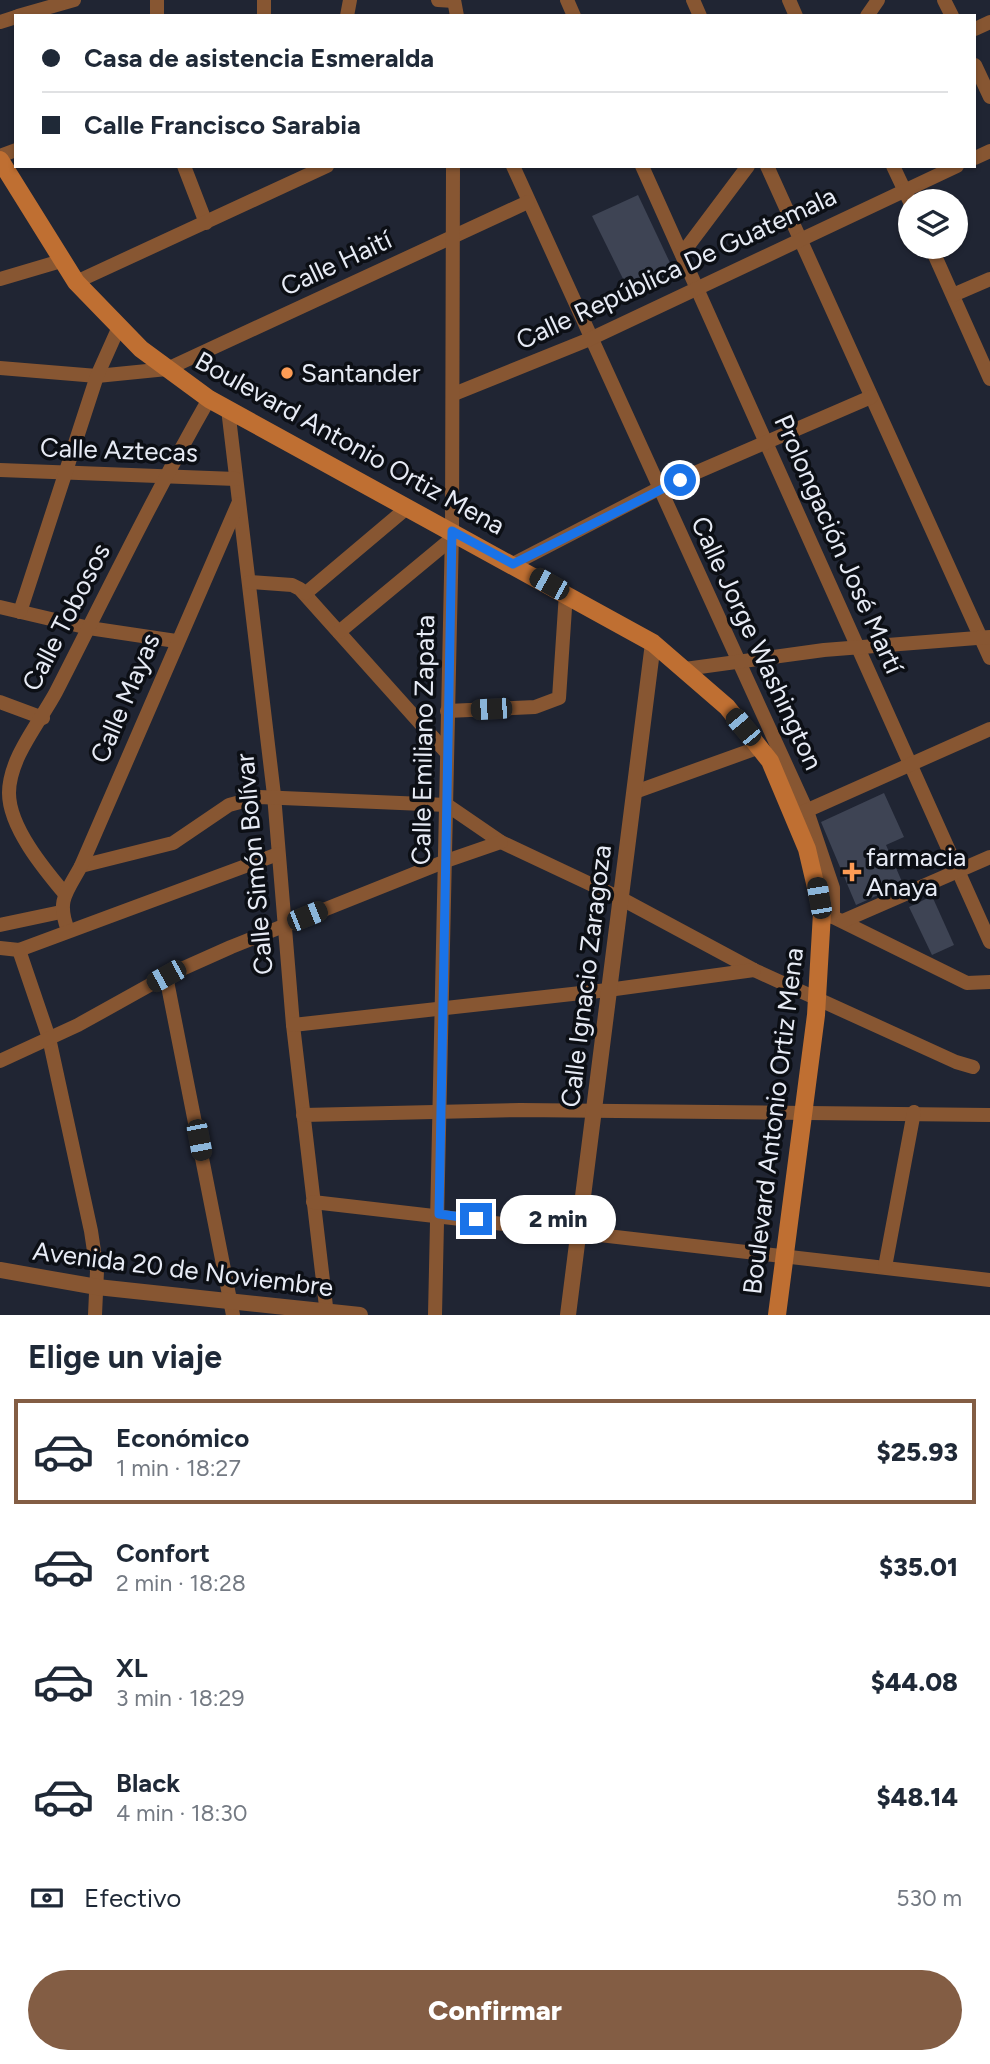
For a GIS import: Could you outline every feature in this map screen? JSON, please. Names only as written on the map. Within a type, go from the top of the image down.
[{"type":"main road","name":"Boulevard Antonio Ortiz Mena","points":[[0,158],[76,282],[118,329],[167,369],[228,410],[408,507],[451,535],[513,564],[653,643],[727,707],[760,747],[801,813],[817,883],[833,917],[819,984],[777,1315]]},
{"type":"street","points":[[24,14],[74,0]]},
{"type":"street","points":[[438,0],[455,6]]},
{"type":"street","points":[[976,67],[990,97]]},
{"type":"street","points":[[185,168],[206,223]]},
{"type":"street","points":[[76,282],[319,168]]},
{"type":"street","name":"Calle Emiliano Zapata","points":[[435,1315],[454,394],[453,168]]},
{"type":"street","name":"Calle Jorge Washington","points":[[514,168],[739,663],[801,813]]},
{"type":"street","name":"Prolongación José Martí","points":[[643,168],[861,647],[910,766],[990,942]]},
{"type":"street","points":[[682,254],[746,168]]},
{"type":"street","points":[[768,168],[871,397],[985,638],[990,658]]},
{"type":"street","points":[[894,168],[904,189]]},
{"type":"street","name":"Calle República De Guatemala","points":[[919,189],[954,168]]},
{"type":"street","name":"Calle República De Guatemala","points":[[454,394],[590,339],[801,240],[898,200]]},
{"type":"street","name":"Calle Haití","points":[[0,368],[97,376],[167,369],[453,234],[528,202]]},
{"type":"street","points":[[936,259],[990,379]]},
{"type":"street","points":[[0,279],[61,261]]},
{"type":"street","points":[[953,295],[990,279]]},
{"type":"street","points":[[20,612],[97,376],[118,329]]},
{"type":"street","points":[[513,564],[658,489],[871,397]]},
{"type":"street","name":"Calle Tobosos","points":[[65,894],[27,844],[9,795],[12,771],[43,718],[165,476],[209,399]]},
{"type":"street","name":"Calle Simón Bolívar","points":[[228,410],[274,795],[293,1026],[326,1313]]},
{"type":"street","name":"Calle Aztecas","points":[[0,470],[236,479]]},
{"type":"street","name":"Calle Mayas","points":[[61,912],[65,894],[81,866],[176,641],[238,503]]},
{"type":"street","points":[[306,593],[408,507]]},
{"type":"street","points":[[339,632],[451,535]]},
{"type":"street","points":[[249,582],[292,585],[306,593],[446,752]]},
{"type":"street","points":[[447,711],[535,707],[556,701],[561,694],[566,593]]},
{"type":"street","points":[[0,607],[89,628],[176,641]]},
{"type":"street","points":[[685,669],[861,647],[985,638]]},
{"type":"street","name":"Calle Ignacio Zaragoza","points":[[568,1315],[653,643]]},
{"type":"street","points":[[0,702],[43,718]]},
{"type":"street","points":[[801,813],[990,729]]},
{"type":"street","points":[[635,792],[760,747]]},
{"type":"street","points":[[81,866],[173,843],[229,805],[274,795],[447,805],[501,842],[620,898],[754,970],[956,1062],[974,1067]]},
{"type":"street","points":[[0,1061],[166,976],[284,925],[501,842]]},
{"type":"street","points":[[0,948],[19,950],[278,854]]},
{"type":"street","points":[[833,917],[990,857]]},
{"type":"street","points":[[0,925],[61,912],[68,930]]},
{"type":"street","points":[[833,917],[967,983],[990,982]]},
{"type":"street","points":[[19,950],[49,1038],[92,1231],[97,1287],[94,1315]]},
{"type":"street","points":[[293,1026],[608,990],[754,970]]},
{"type":"street","points":[[166,976],[232,1308]]},
{"type":"street","points":[[303,1115],[439,1110],[804,1111],[990,1115]]},
{"type":"street","points":[[885,1267],[914,1112]]},
{"type":"street","points":[[313,1202],[439,1214],[990,1280]]},
{"type":"street","name":"Avenida 20 de Noviembre","points":[[0,1270],[232,1308],[360,1315]]},
{"type":"building","points":[[638,195],[672,267],[670,274],[630,293],[592,216]]},
{"type":"building","points":[[884,793],[904,837],[886,845],[903,884],[856,905],[821,822]]},
{"type":"building","points":[[932,896],[954,945],[932,955],[909,907]]},
{"type":"place","name":"Santander","points":[[287,373]]},
{"type":"place","name":"farmacia Anaya","points":[[852,872]]},
{"type":"route","points":[[476,1219],[439,1214],[449,564],[452,531],[513,564],[680,480]]}]
